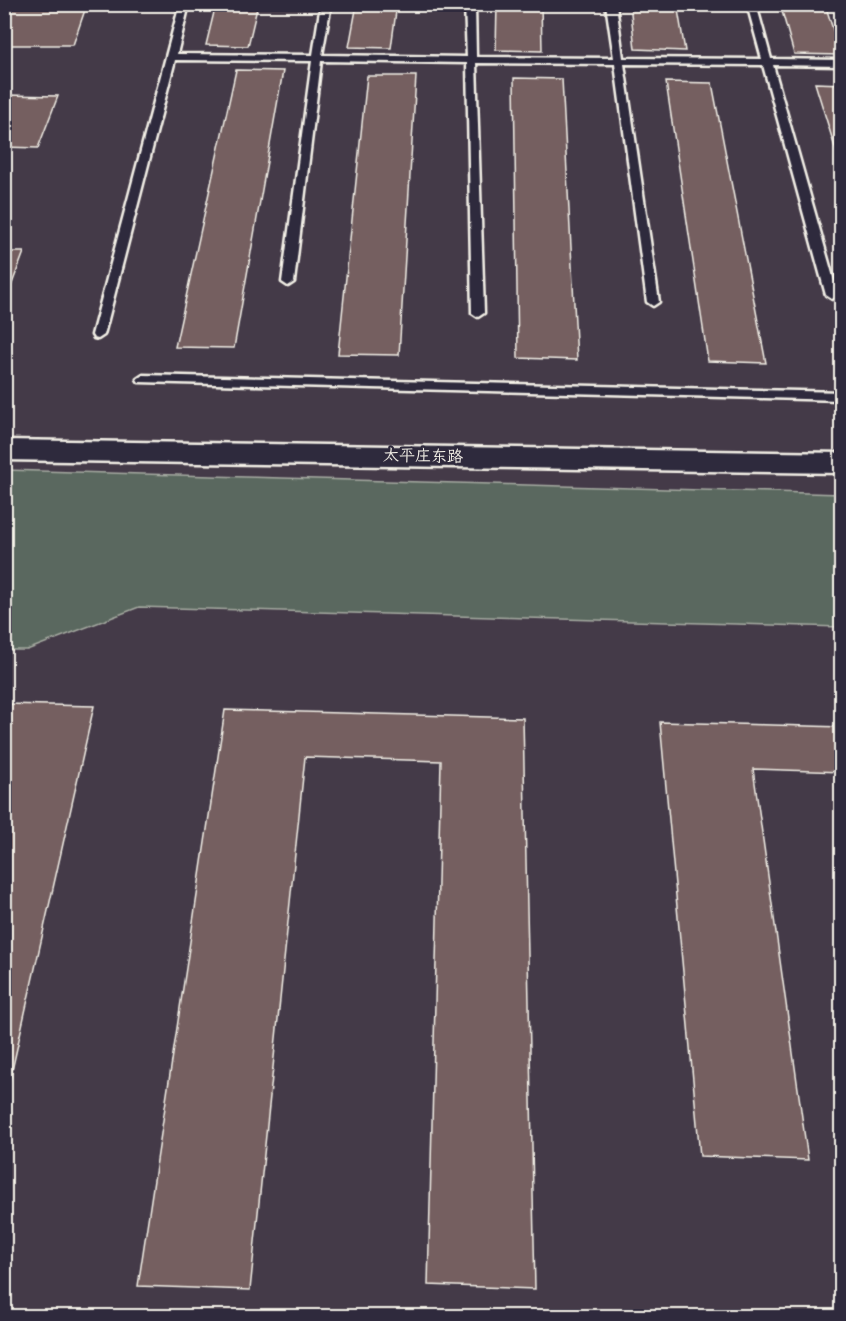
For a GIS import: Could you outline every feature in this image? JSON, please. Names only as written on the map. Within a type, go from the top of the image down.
[{"type":"street","name":"太平庄东路","points":[[4,450],[842,463]]},
{"type":"lane","points":[[98,335],[185,4]]},
{"type":"lane","points":[[288,282],[326,4]]},
{"type":"lane","points":[[470,4],[478,313]]},
{"type":"lane","points":[[611,4],[653,302]]},
{"type":"lane","points":[[751,4],[832,295]]},
{"type":"lane","points":[[171,57],[842,63]]},
{"type":"lane","points":[[143,379],[842,396]]},
{"type":"green space","points":[[5,470],[841,494],[841,627],[139,607],[27,650],[5,650]]},
{"type":"building","points":[[4,4],[87,4],[73,45],[4,45]]},
{"type":"building","points":[[216,4],[258,4],[248,46],[206,45]]},
{"type":"building","points":[[357,4],[397,4],[391,48],[349,47]]},
{"type":"building","points":[[497,4],[541,4],[542,51],[496,50]]},
{"type":"building","points":[[630,4],[677,4],[685,51],[635,49]]},
{"type":"building","points":[[780,4],[825,4],[841,55],[794,54]]},
{"type":"building","points":[[236,70],[283,71],[234,348],[175,347]]},
{"type":"building","points":[[367,76],[416,76],[399,355],[338,354]]},
{"type":"building","points":[[514,78],[562,79],[577,360],[518,358]]},
{"type":"building","points":[[666,82],[712,83],[766,363],[708,361]]},
{"type":"building","points":[[815,83],[842,84],[842,170]]},
{"type":"building","points":[[4,95],[58,96],[38,148],[4,147]]},
{"type":"building","points":[[4,252],[24,252],[4,305]]},
{"type":"building","points":[[4,704],[94,706],[4,1106]]},
{"type":"building","points":[[225,710],[523,718],[535,1289],[428,1285],[441,761],[305,757],[250,1290],[138,1286]]},
{"type":"building","points":[[660,722],[842,727],[842,772],[753,769],[808,1160],[700,1156]]}]
